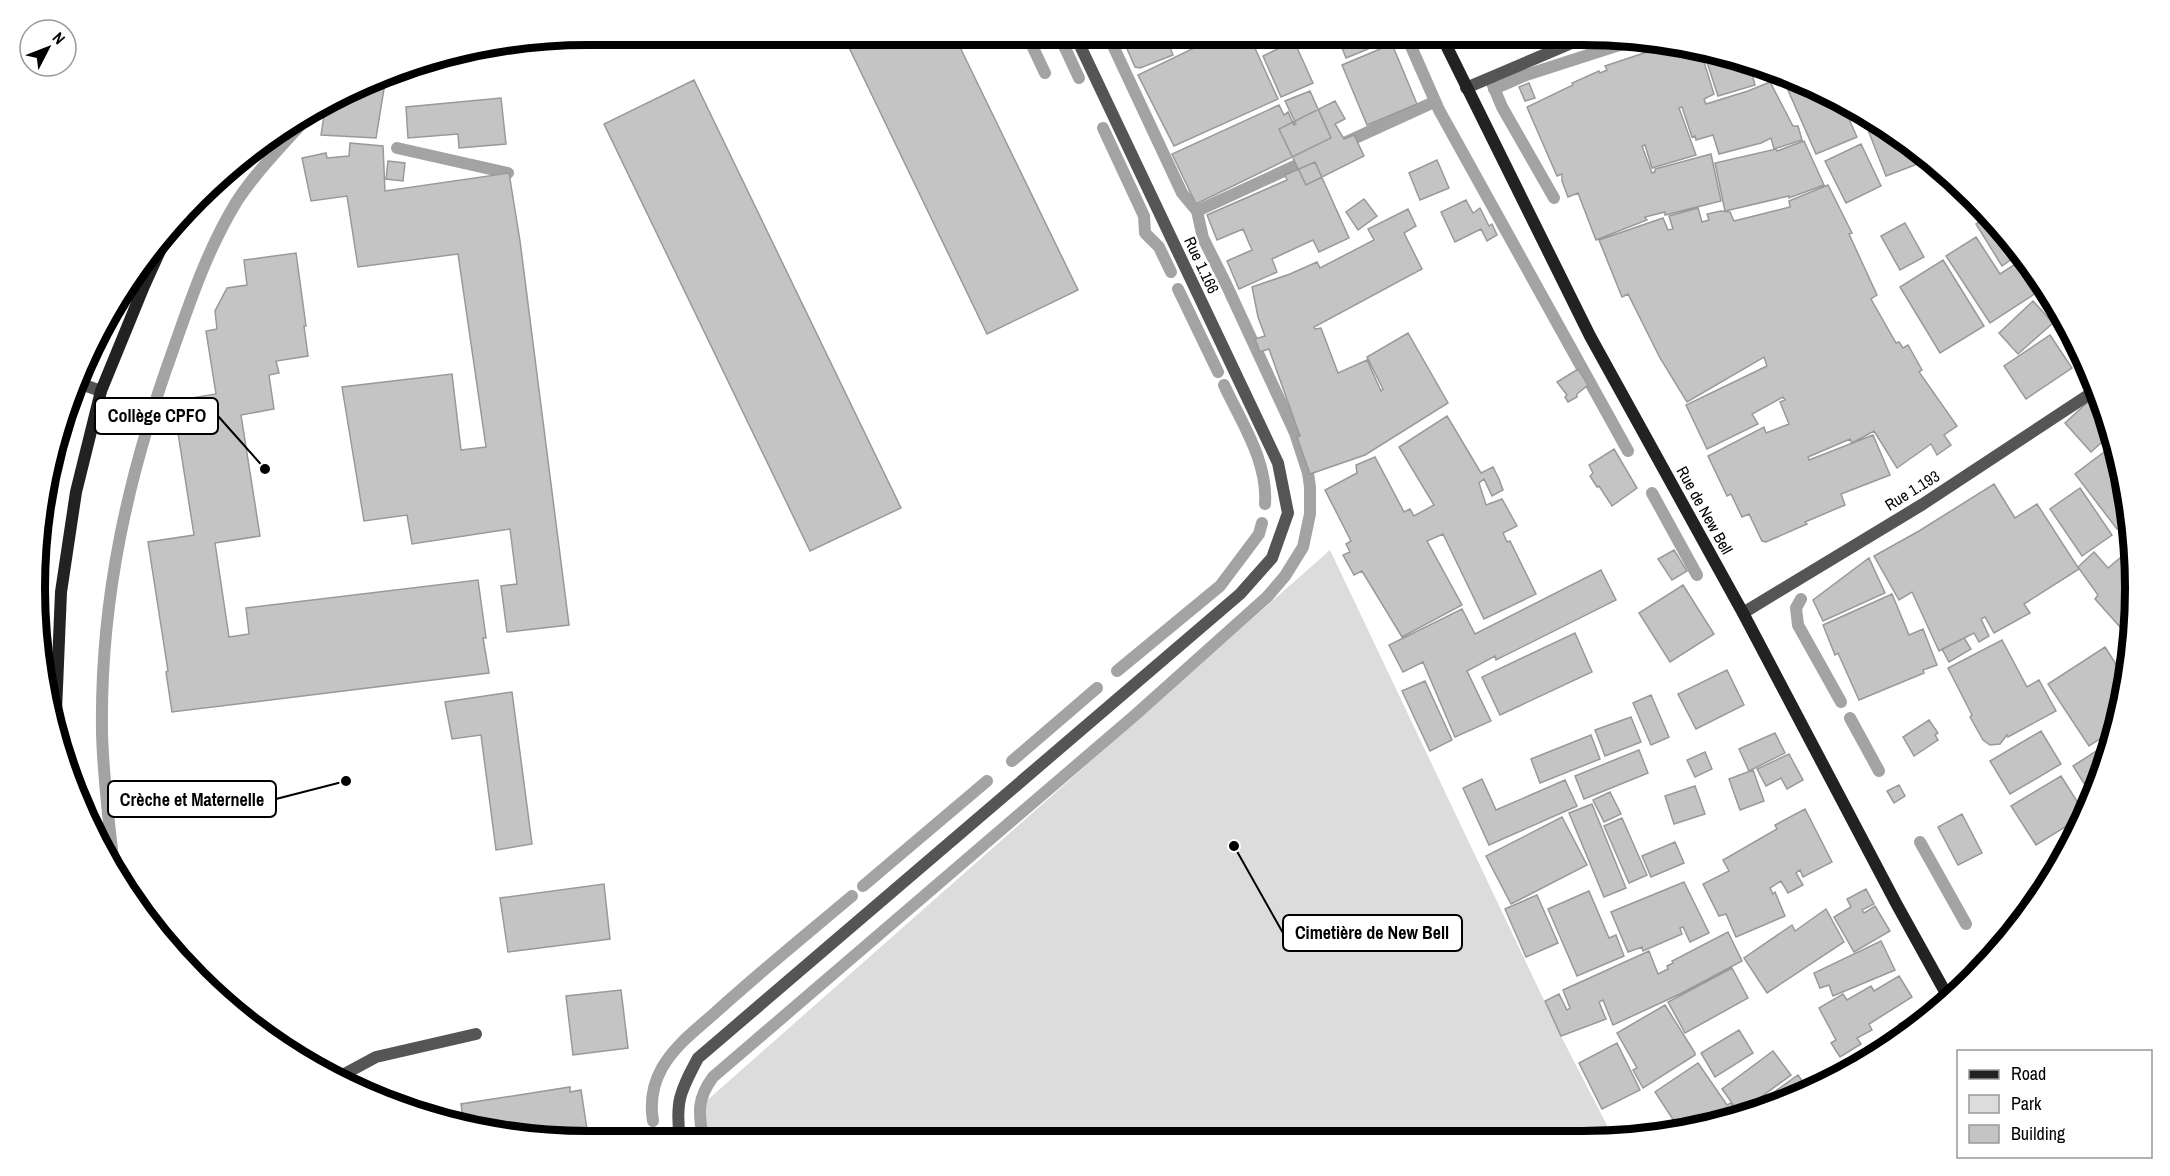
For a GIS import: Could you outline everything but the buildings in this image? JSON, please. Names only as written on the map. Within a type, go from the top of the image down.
[{"type":"main road","name":"Rue de New Bell","points":[[1447,45],[1590,336],[1743,613],[1945,991]]},
{"type":"main road","points":[[56,700],[61,592],[76,492],[102,391],[157,257]]},
{"type":"street","name":"Rue 1.166","points":[[680,1131],[678,1117],[681,1090],[698,1058],[1240,594],[1272,558],[1288,513],[1278,463],[1080,45]]},
{"type":"street","points":[[1467,88],[1567,45]]},
{"type":"street","points":[[84,385],[102,391]]},
{"type":"street","name":"Rue 1.193","points":[[1743,613],[1923,504],[2089,394]]},
{"type":"street","points":[[345,1074],[376,1057],[476,1034]]},
{"type":"green space","points":[[1330,550],[1561,1036],[1610,1130],[707,1131],[703,1104]]},
{"type":"waterway","points":[[1032,45],[1045,73]]},
{"type":"waterway","points":[[1064,45],[1079,78]]},
{"type":"waterway","points":[[702,1131],[701,1100],[713,1077],[1134,716],[1267,597],[1285,576],[1303,547],[1310,514],[1310,487],[1308,473],[1295,433],[1203,238],[1197,211],[1182,193],[1113,45]]},
{"type":"waterway","points":[[1410,45],[1439,110],[1628,451]]},
{"type":"waterway","points":[[1494,89],[1526,75],[1616,46]]},
{"type":"waterway","points":[[1492,83],[1502,107],[1554,198]]},
{"type":"waterway","points":[[1342,144],[1434,102]]},
{"type":"waterway","points":[[1103,128],[1144,216],[1145,233],[1159,247],[1171,272]]},
{"type":"waterway","points":[[112,849],[103,764],[103,683],[112,586],[130,491],[173,350],[217,237],[244,190],[294,132]]},
{"type":"waterway","points":[[397,148],[508,173]]},
{"type":"waterway","points":[[1197,211],[1310,159]]},
{"type":"waterway","points":[[1178,289],[1218,372]]},
{"type":"waterway","points":[[1224,385],[1258,457],[1265,488],[1265,504]]},
{"type":"waterway","points":[[1652,493],[1697,575]]},
{"type":"waterway","points":[[1117,671],[1220,586],[1259,534],[1262,523]]},
{"type":"waterway","points":[[1801,599],[1796,608],[1798,625],[1841,702]]},
{"type":"waterway","points":[[1012,761],[1097,688]]},
{"type":"waterway","points":[[1850,718],[1879,771]]},
{"type":"waterway","points":[[863,886],[987,781]]},
{"type":"waterway","points":[[1920,842],[1966,924]]},
{"type":"waterway","points":[[653,1121],[654,1087],[662,1068],[673,1052],[749,982],[852,896]]},
{"type":"place","name":"Collège CPFO","points":[[265,469]]},
{"type":"place","name":"Crèche et Maternelle","points":[[346,781]]},
{"type":"place","name":"Cimetière de New Bell","points":[[1234,846]]}]
